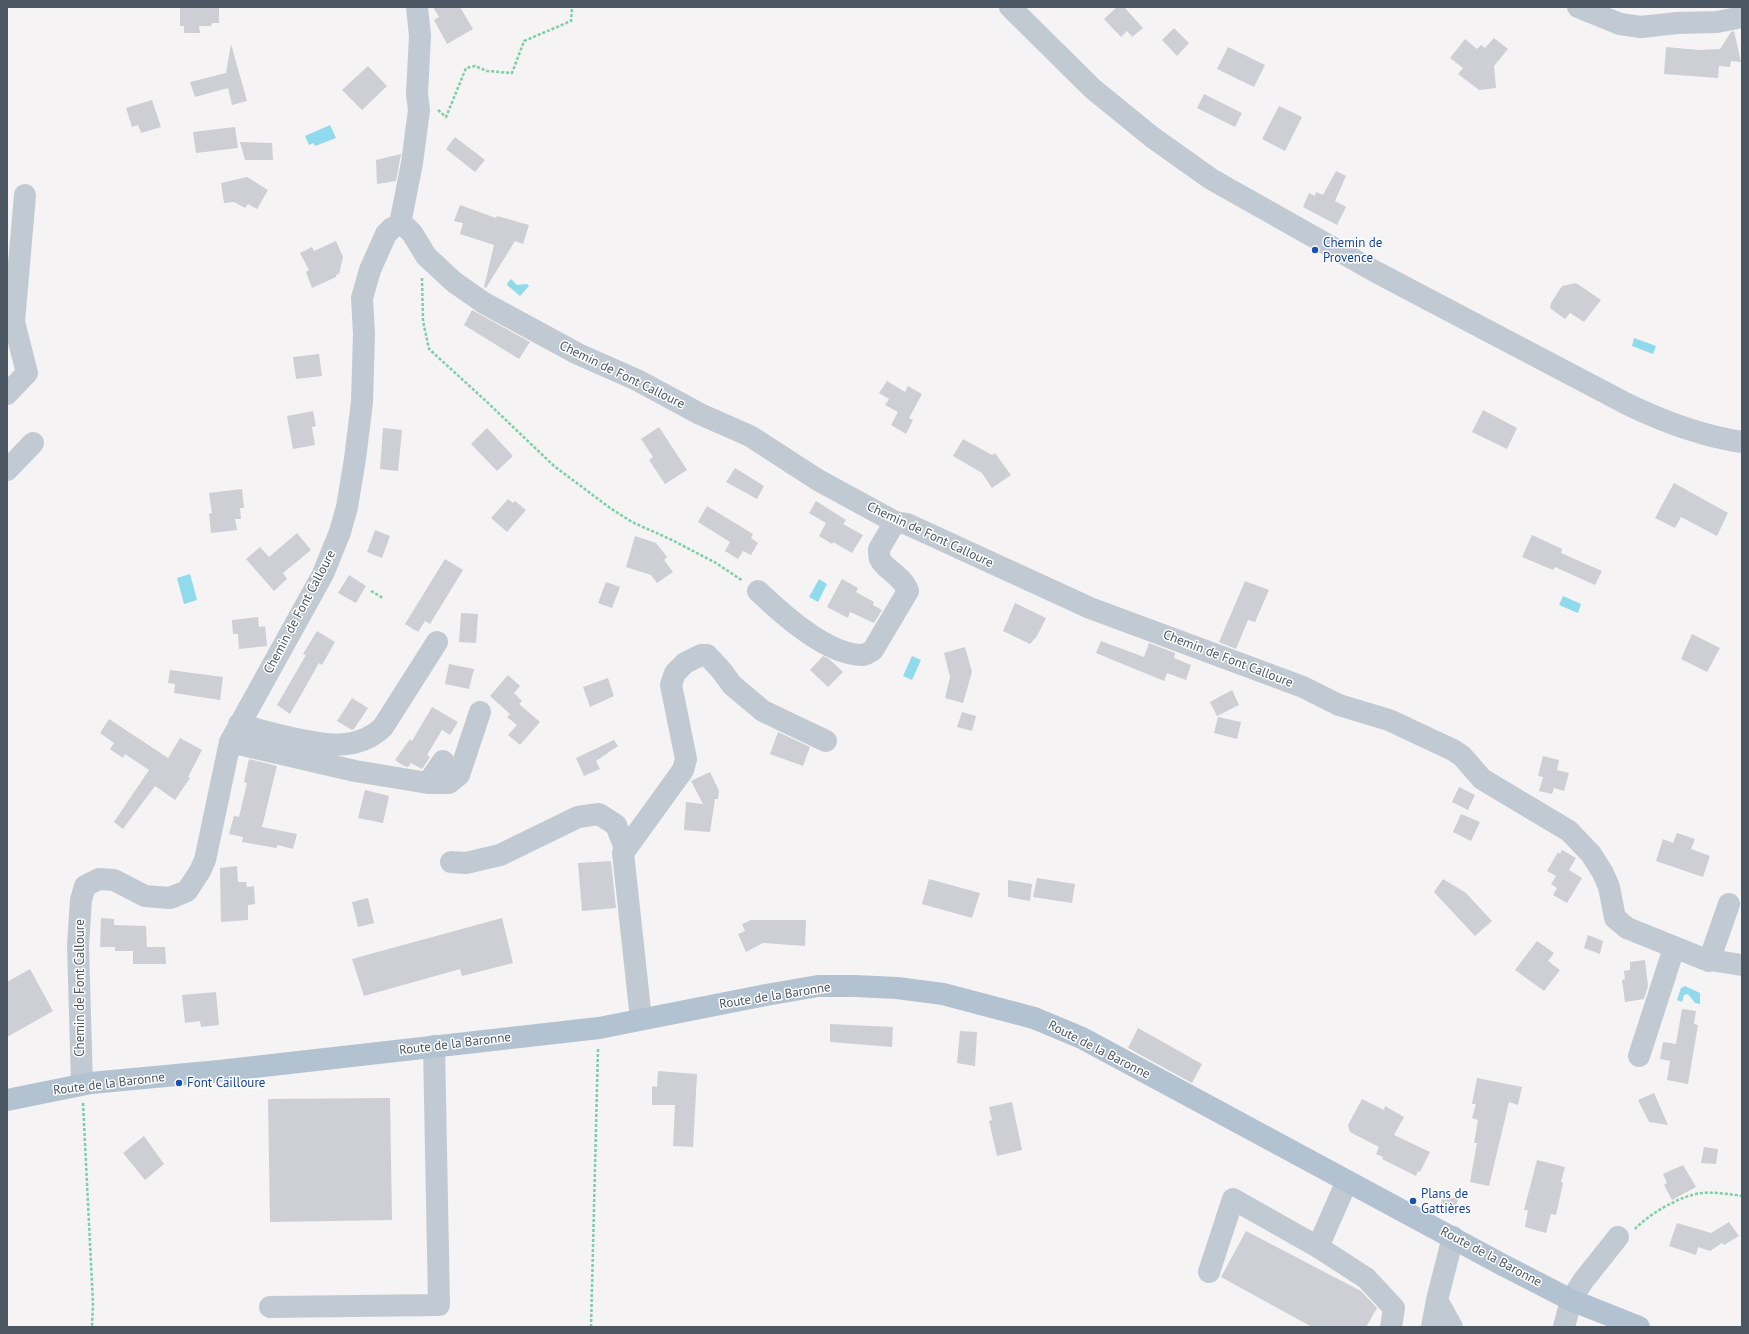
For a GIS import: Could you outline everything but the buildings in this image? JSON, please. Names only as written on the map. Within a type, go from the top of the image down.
[{"type":"main road","name":"Route de la Baronne","points":[[7,1100],[82,1084],[599,1028],[766,994],[818,986],[897,988],[950,996],[1034,1018],[1082,1038],[1572,1300],[1639,1327]]},
{"type":"street","points":[[400,224],[412,163],[419,110],[417,94],[420,36],[417,7]]},
{"type":"street","points":[[1010,7],[1093,89],[1152,137],[1211,179],[1376,272],[1627,404],[1658,419],[1693,431],[1742,442]]},
{"type":"street","points":[[1578,7],[1620,24],[1641,27],[1678,23],[1717,22],[1742,17]]},
{"type":"street","points":[[7,394],[27,373],[10,322],[25,195]]},
{"type":"street","name":"Chemin de Font Calloure","points":[[82,1084],[78,945],[81,900],[85,886],[99,879],[114,880],[145,896],[170,898],[187,891],[200,871],[205,860],[234,733],[324,574],[340,532],[355,459],[362,402],[364,334],[362,298],[370,270],[386,234],[392,228],[400,224],[412,233],[426,256],[454,282],[484,303],[572,350],[637,380],[700,414],[750,436],[818,480],[895,522],[907,524],[1090,608],[1296,684],[1339,705],[1389,720],[1453,750],[1462,756],[1482,778],[1569,831],[1591,854],[1603,873],[1609,886],[1615,918],[1627,928],[1635,933],[1709,961],[1742,966]]},
{"type":"street","points":[[7,470],[33,443]]},
{"type":"street","points":[[758,591],[779,611],[813,638],[845,652],[863,655],[873,650],[908,591],[900,578],[880,560],[879,549],[895,522]]},
{"type":"street","points":[[234,733],[257,730],[327,745],[358,742],[376,733],[383,727],[437,642]]},
{"type":"street","points":[[641,1019],[623,852],[683,770],[686,759],[671,685],[675,673],[685,663],[701,655],[707,655],[732,685],[763,711],[826,741]]},
{"type":"street","points":[[234,733],[355,771],[428,783],[449,783],[459,775],[480,712]]},
{"type":"street","points":[[428,783],[442,761]]},
{"type":"street","points":[[451,862],[466,863],[500,855],[578,817],[599,814],[616,825],[625,848]]},
{"type":"street","points":[[1709,961],[1729,904]]},
{"type":"street","points":[[1640,1056],[1674,948]]},
{"type":"street","points":[[270,1306],[439,1305],[434,1046]]},
{"type":"street","points":[[1318,1246],[1348,1181]]},
{"type":"street","points":[[1210,1272],[1233,1199],[1318,1246],[1366,1278],[1394,1308],[1391,1327]]},
{"type":"street","points":[[1564,1327],[1572,1300],[1583,1280],[1618,1236]]},
{"type":"street","points":[[1432,1327],[1437,1300],[1453,1237]]},
{"type":"street","points":[[1437,1300],[1452,1327]]},
{"type":"path","points":[[417,94],[446,117],[466,68],[475,66],[487,71],[512,73],[524,41],[571,21],[572,7]]},
{"type":"path","points":[[426,256],[421,269],[423,321],[429,349],[554,466],[610,508],[632,522],[672,540],[716,563],[758,591]]},
{"type":"path","points":[[372,592],[383,598]]},
{"type":"path","points":[[591,1327],[599,1028]]},
{"type":"path","points":[[82,1084],[93,1304],[92,1327]]},
{"type":"path","points":[[1618,1236],[1634,1230],[1644,1220],[1659,1210],[1686,1197],[1701,1193],[1742,1196]]},
{"type":"water","points":[[330,125],[336,138],[315,146],[313,143],[309,145],[305,136]]},
{"type":"water","points":[[511,279],[517,285],[527,284],[529,286],[520,296],[507,285]]},
{"type":"water","points":[[1634,338],[1656,346],[1653,354],[1632,346]]},
{"type":"water","points":[[190,574],[197,600],[184,604],[177,578]]},
{"type":"water","points":[[819,579],[827,584],[818,602],[809,597]]},
{"type":"water","points":[[1563,596],[1581,604],[1578,613],[1559,605]]},
{"type":"water","points":[[912,656],[921,660],[912,680],[903,676]]},
{"type":"water","points":[[1685,986],[1700,993],[1700,1004],[1695,1003],[1688,994],[1684,995],[1682,1002],[1677,1000],[1681,988]]},
{"type":"place","name":"Chemin de Provence","points":[[1315,250]]},
{"type":"place","name":"Font Cailloure","points":[[179,1083]]},
{"type":"place","name":"Plans de Gattières","points":[[1413,1201]]}]
